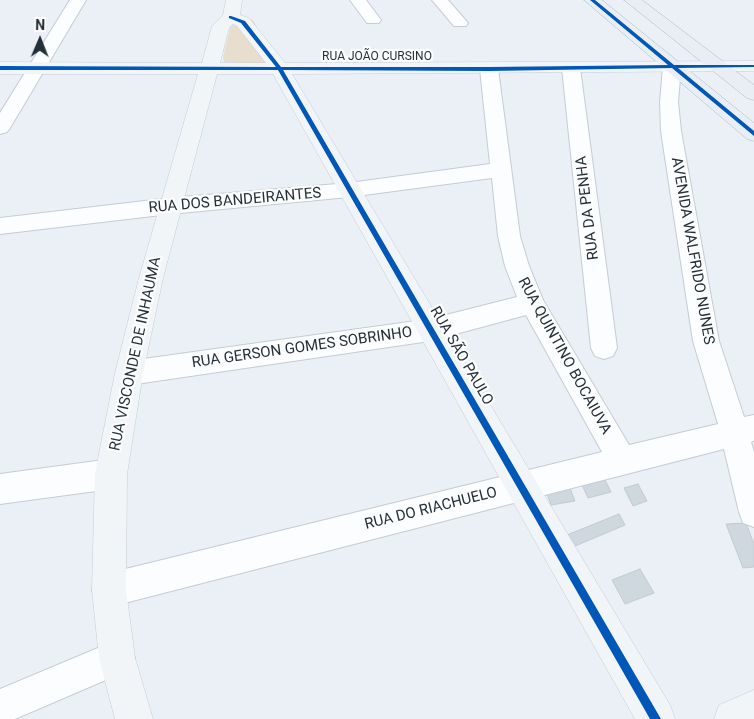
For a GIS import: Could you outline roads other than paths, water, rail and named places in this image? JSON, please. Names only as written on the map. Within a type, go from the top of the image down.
[{"type":"main road","points":[[592,0],[754,134]]},
{"type":"main road","points":[[632,0],[754,94]]},
{"type":"street","points":[[0,128],[78,0]]},
{"type":"street","points":[[358,0],[373,20]]},
{"type":"street","points":[[440,0],[460,23]]},
{"type":"street","name":"RUA SÃO PAULO","points":[[232,8],[279,68],[656,719]]},
{"type":"street","name":"RUA VISCONDE DE INHAUMA","points":[[134,719],[117,658],[109,590],[111,474],[129,373],[170,206],[221,26],[232,8]]},
{"type":"street","name":"RUA JOÃO CURSINO","points":[[0,68],[489,69],[754,66]]},
{"type":"street","name":"AVENIDA WALFRIDO NUNES","points":[[672,67],[669,102],[671,131],[706,341],[744,430],[754,512]]},
{"type":"street","name":"RUA DA PENHA","points":[[572,68],[604,348]]},
{"type":"street","name":"RUA QUINTINO BOCAIUVA","points":[[489,69],[500,170],[516,266],[532,302],[623,462]]},
{"type":"street","name":"RUA DOS BANDEIRANTES","points":[[0,226],[170,206],[349,190],[500,170]]},
{"type":"street","name":"RUA GERSON GOMES SOBRINHO","points":[[129,373],[430,330],[532,302]]},
{"type":"street","name":"RUA DO RIACHUELO","points":[[109,590],[744,430]]},
{"type":"street","points":[[0,489],[111,474]]},
{"type":"street","points":[[0,707],[117,658]]},
{"type":"street","points":[[733,719],[754,708]]}]
